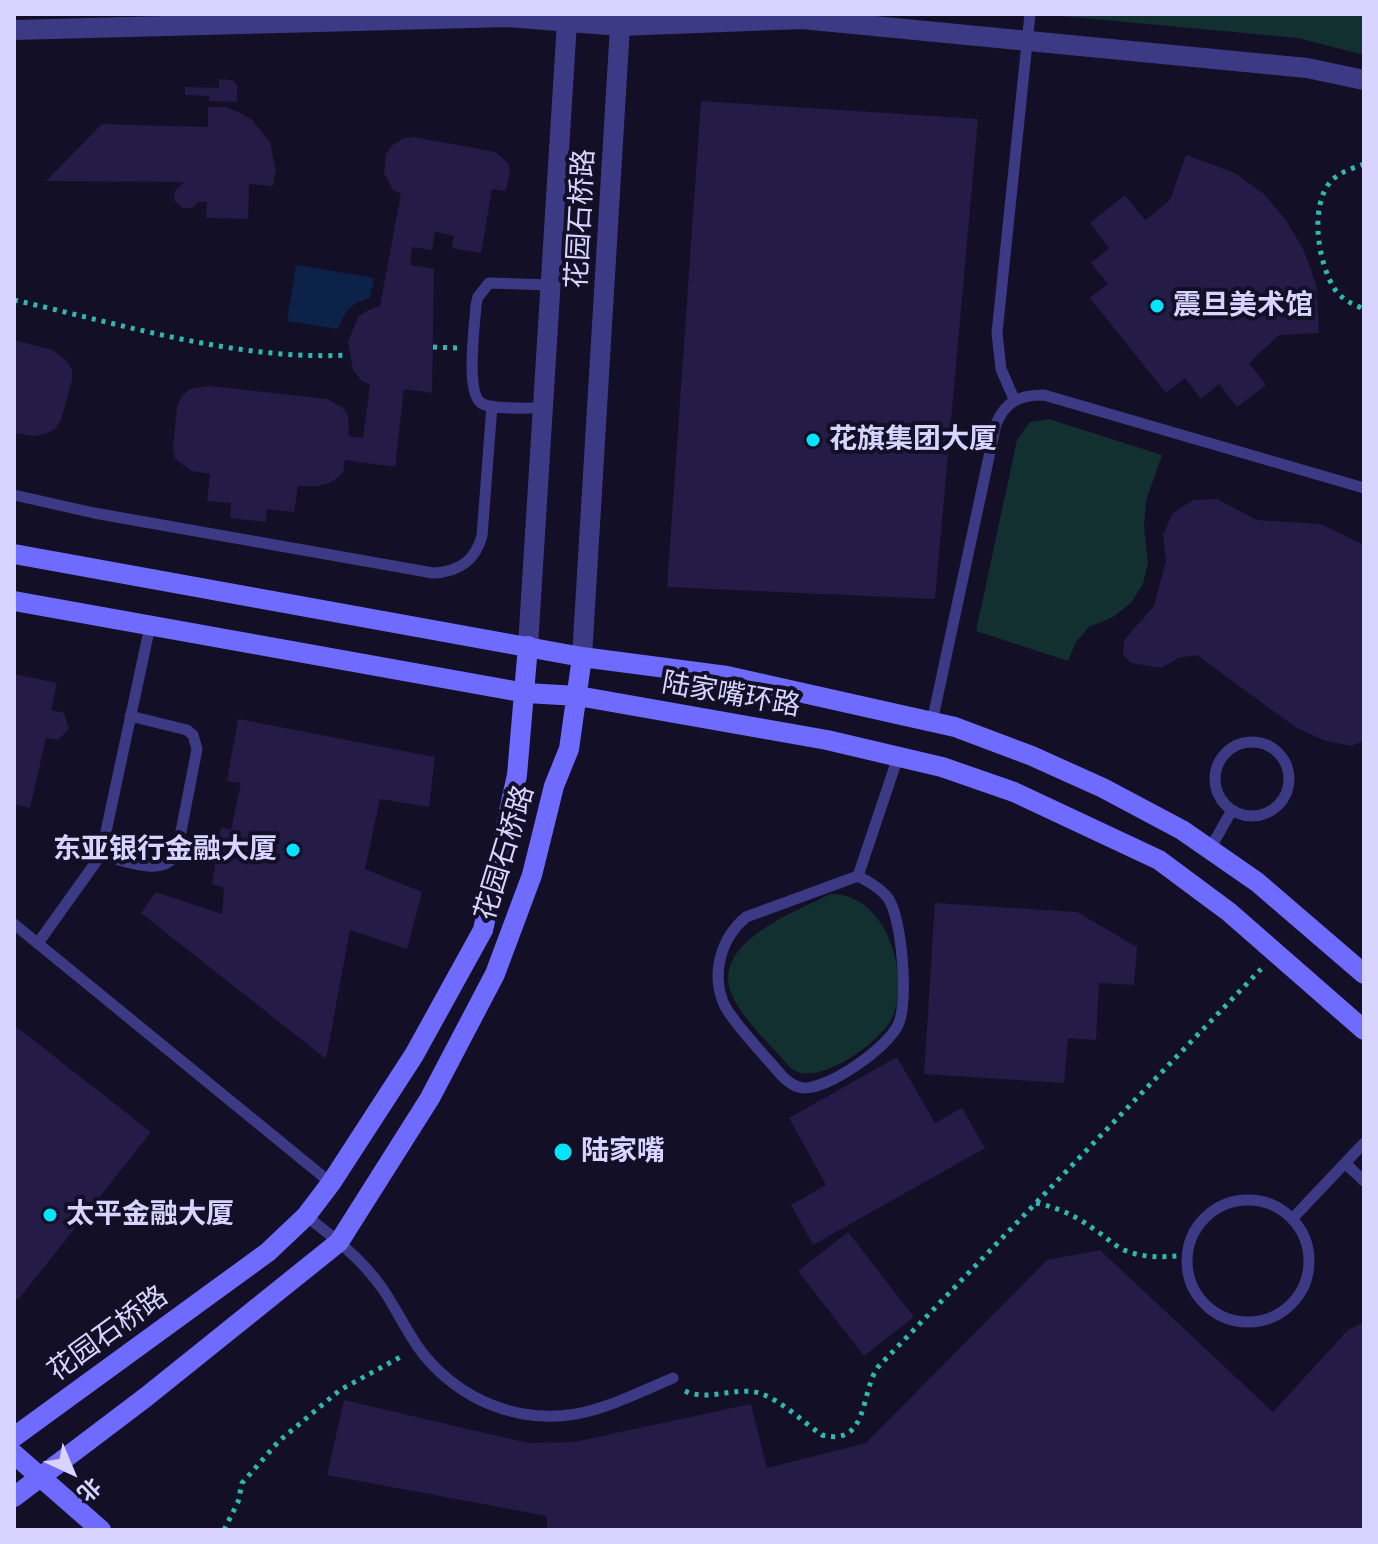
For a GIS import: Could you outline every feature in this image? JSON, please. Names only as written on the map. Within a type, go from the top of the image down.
[{"type":"main road","name":"陆家嘴环路","points":[[14,554],[582,657],[727,676],[955,727],[1103,788],[1182,830],[1257,882],[1364,974]]},
{"type":"main road","name":"陆家嘴环路","points":[[14,601],[526,693],[578,696],[827,740],[942,767],[1014,792],[1159,860],[1229,912],[1364,1030]]},
{"type":"main road","name":"花园石桥路","points":[[14,1437],[268,1252],[306,1216],[331,1183],[414,1055],[483,930],[517,775],[528,646]]},
{"type":"main road","name":"花园石桥路","points":[[14,1497],[146,1397],[339,1242],[430,1098],[495,974],[532,875],[554,786],[569,749],[582,657]]},
{"type":"main road","points":[[14,1454],[101,1530]]},
{"type":"street","points":[[14,30],[508,17],[620,26],[802,19],[1307,68],[1364,80]]},
{"type":"street","name":"花园石桥路","points":[[528,646],[567,22]]},
{"type":"street","name":"花园石桥路","points":[[582,657],[620,26]]},
{"type":"lane","points":[[1014,399],[1001,369],[997,333],[1030,14]]},
{"type":"lane","points":[[543,408],[483,404],[473,392],[478,297],[489,283],[551,285]]},
{"type":"lane","points":[[932,722],[996,424],[1002,410],[1014,399],[1044,395],[1364,488]]},
{"type":"lane","points":[[14,495],[94,513],[318,553],[433,573],[448,572],[465,565],[478,553],[492,406]]},
{"type":"lane","points":[[38,943],[101,855],[150,626]]},
{"type":"lane","points":[[101,855],[159,866],[174,859],[177,852],[196,741],[187,730],[130,716]]},
{"type":"lane","points":[[1247,742],[1258,742],[1277,751],[1289,770],[1290,781],[1282,801],[1274,809],[1253,816],[1232,810],[1218,793],[1215,782],[1220,761],[1236,746],[1247,742]]},
{"type":"lane","points":[[858,876],[898,757]]},
{"type":"lane","points":[[1210,849],[1232,810]]},
{"type":"lane","points":[[858,876],[879,889],[895,912],[904,978],[904,1008],[899,1024],[877,1050],[827,1081],[803,1088],[791,1084],[782,1076],[724,1005],[717,977],[719,965],[727,939],[735,926],[746,917],[858,876]]},
{"type":"lane","points":[[14,924],[331,1183]]},
{"type":"lane","points":[[1293,1218],[1364,1143]]},
{"type":"lane","points":[[1345,1163],[1364,1181]]},
{"type":"lane","points":[[1258,1200],[1277,1206],[1293,1218],[1305,1235],[1310,1255],[1309,1275],[1301,1294],[1287,1310],[1269,1320],[1248,1323],[1228,1320],[1210,1310],[1196,1295],[1188,1276],[1187,1255],[1192,1236],[1203,1219],[1228,1203],[1258,1200]]},
{"type":"lane","points":[[306,1216],[339,1242],[382,1288],[419,1348],[447,1379],[507,1413],[537,1417],[577,1414],[617,1402],[673,1378]]},
{"type":"path","points":[[1364,164],[1351,168],[1331,182],[1320,201],[1318,230],[1320,249],[1333,286],[1341,297],[1364,309]]},
{"type":"path","points":[[14,300],[219,345],[288,355],[348,355]]},
{"type":"path","points":[[673,1378],[687,1393],[706,1396],[742,1391],[760,1394],[822,1435],[831,1438],[849,1433],[860,1420],[866,1391],[878,1367],[1276,953]]},
{"type":"path","points":[[1036,1203],[1058,1207],[1121,1249],[1163,1258],[1187,1255]]},
{"type":"path","points":[[224,1530],[238,1502],[242,1483],[279,1441],[340,1390],[419,1348]]},
{"type":"green space","points":[[1040,14],[1364,14],[1364,55],[1298,38]]},
{"type":"green space","points":[[1049,419],[1162,455],[1146,501],[1144,526],[1148,563],[1143,584],[1131,603],[1113,617],[1089,627],[1076,642],[1068,661],[976,631],[1017,440],[1030,422]]},
{"type":"green space","points":[[830,894],[849,897],[865,906],[878,920],[895,956],[898,996],[888,1024],[867,1046],[824,1071],[798,1072],[788,1065],[744,1015],[733,997],[728,978],[732,961],[743,945],[778,920]]},
{"type":"water","points":[[296,265],[374,278],[370,298],[350,309],[338,329],[287,321]]},
{"type":"building","points":[[219,79],[232,80],[237,85],[237,102],[209,101],[209,96],[185,95],[185,87],[219,88]]},
{"type":"building","name":"花旗集团大厦","points":[[701,101],[978,119],[935,599],[667,587]]},
{"type":"building","points":[[208,107],[225,107],[239,112],[252,120],[270,142],[276,171],[273,186],[249,184],[248,219],[206,218],[207,202],[183,208],[175,201],[174,192],[184,182],[46,181],[102,124],[208,127]]},
{"type":"building","points":[[414,137],[495,152],[508,163],[510,172],[506,191],[492,189],[481,253],[452,248],[454,236],[435,232],[432,250],[412,247],[410,265],[434,269],[432,393],[404,389],[395,467],[345,460],[343,473],[330,483],[298,486],[294,512],[267,509],[266,522],[230,518],[231,503],[207,501],[210,474],[192,471],[175,459],[177,407],[182,396],[190,389],[210,386],[327,399],[343,408],[348,416],[349,436],[363,438],[370,385],[353,370],[348,342],[358,317],[380,306],[401,194],[393,190],[384,173],[386,154],[404,138]]},
{"type":"building","points":[[1186,155],[1235,173],[1264,194],[1286,220],[1304,251],[1316,284],[1319,333],[1279,335],[1249,363],[1266,385],[1237,407],[1219,384],[1201,399],[1185,378],[1166,393],[1090,298],[1108,284],[1091,263],[1109,248],[1090,223],[1125,195],[1145,220],[1170,200]]},
{"type":"building","points":[[14,340],[53,350],[68,362],[72,370],[61,420],[55,429],[45,434],[14,433]]},
{"type":"building","points":[[1217,499],[1257,520],[1321,524],[1364,545],[1364,741],[1351,746],[1323,740],[1295,727],[1197,655],[1178,658],[1162,668],[1131,663],[1123,655],[1124,640],[1154,606],[1166,561],[1163,535],[1172,514],[1193,500]]},
{"type":"building","points":[[14,674],[57,683],[51,710],[64,713],[69,729],[58,740],[46,738],[30,808],[14,804]]},
{"type":"building","name":"东亚银行金融大厦","points":[[238,719],[435,757],[429,807],[380,799],[365,869],[422,892],[407,949],[350,930],[326,1059],[141,913],[156,892],[222,914],[224,888],[212,884],[221,827],[231,830],[241,783],[227,781]]},
{"type":"building","points":[[935,903],[1077,912],[1137,947],[1134,985],[1099,983],[1096,1040],[1068,1038],[1064,1083],[924,1074]]},
{"type":"building","name":"太平金融大厦","points":[[14,1025],[151,1132],[18,1300],[14,1297]]},
{"type":"building","points":[[897,1057],[935,1123],[962,1108],[985,1148],[813,1245],[791,1205],[826,1185],[789,1118]]},
{"type":"building","points":[[848,1232],[914,1317],[864,1356],[798,1271]]},
{"type":"building","points":[[1100,1250],[1273,1412],[1348,1330],[1364,1322],[1364,1530],[547,1530],[547,1516],[327,1475],[344,1400],[528,1443],[574,1442],[751,1404],[767,1468],[866,1443],[1047,1260]]},
{"type":"place","name":"震旦美术馆","points":[[1157,306]]},
{"type":"place","name":"花旗集团大厦","points":[[813,440]]},
{"type":"place","name":"东亚银行金融大厦","points":[[293,850]]},
{"type":"place","name":"陆家嘴","points":[[563,1152]]},
{"type":"place","name":"太平金融大厦","points":[[50,1215]]}]
